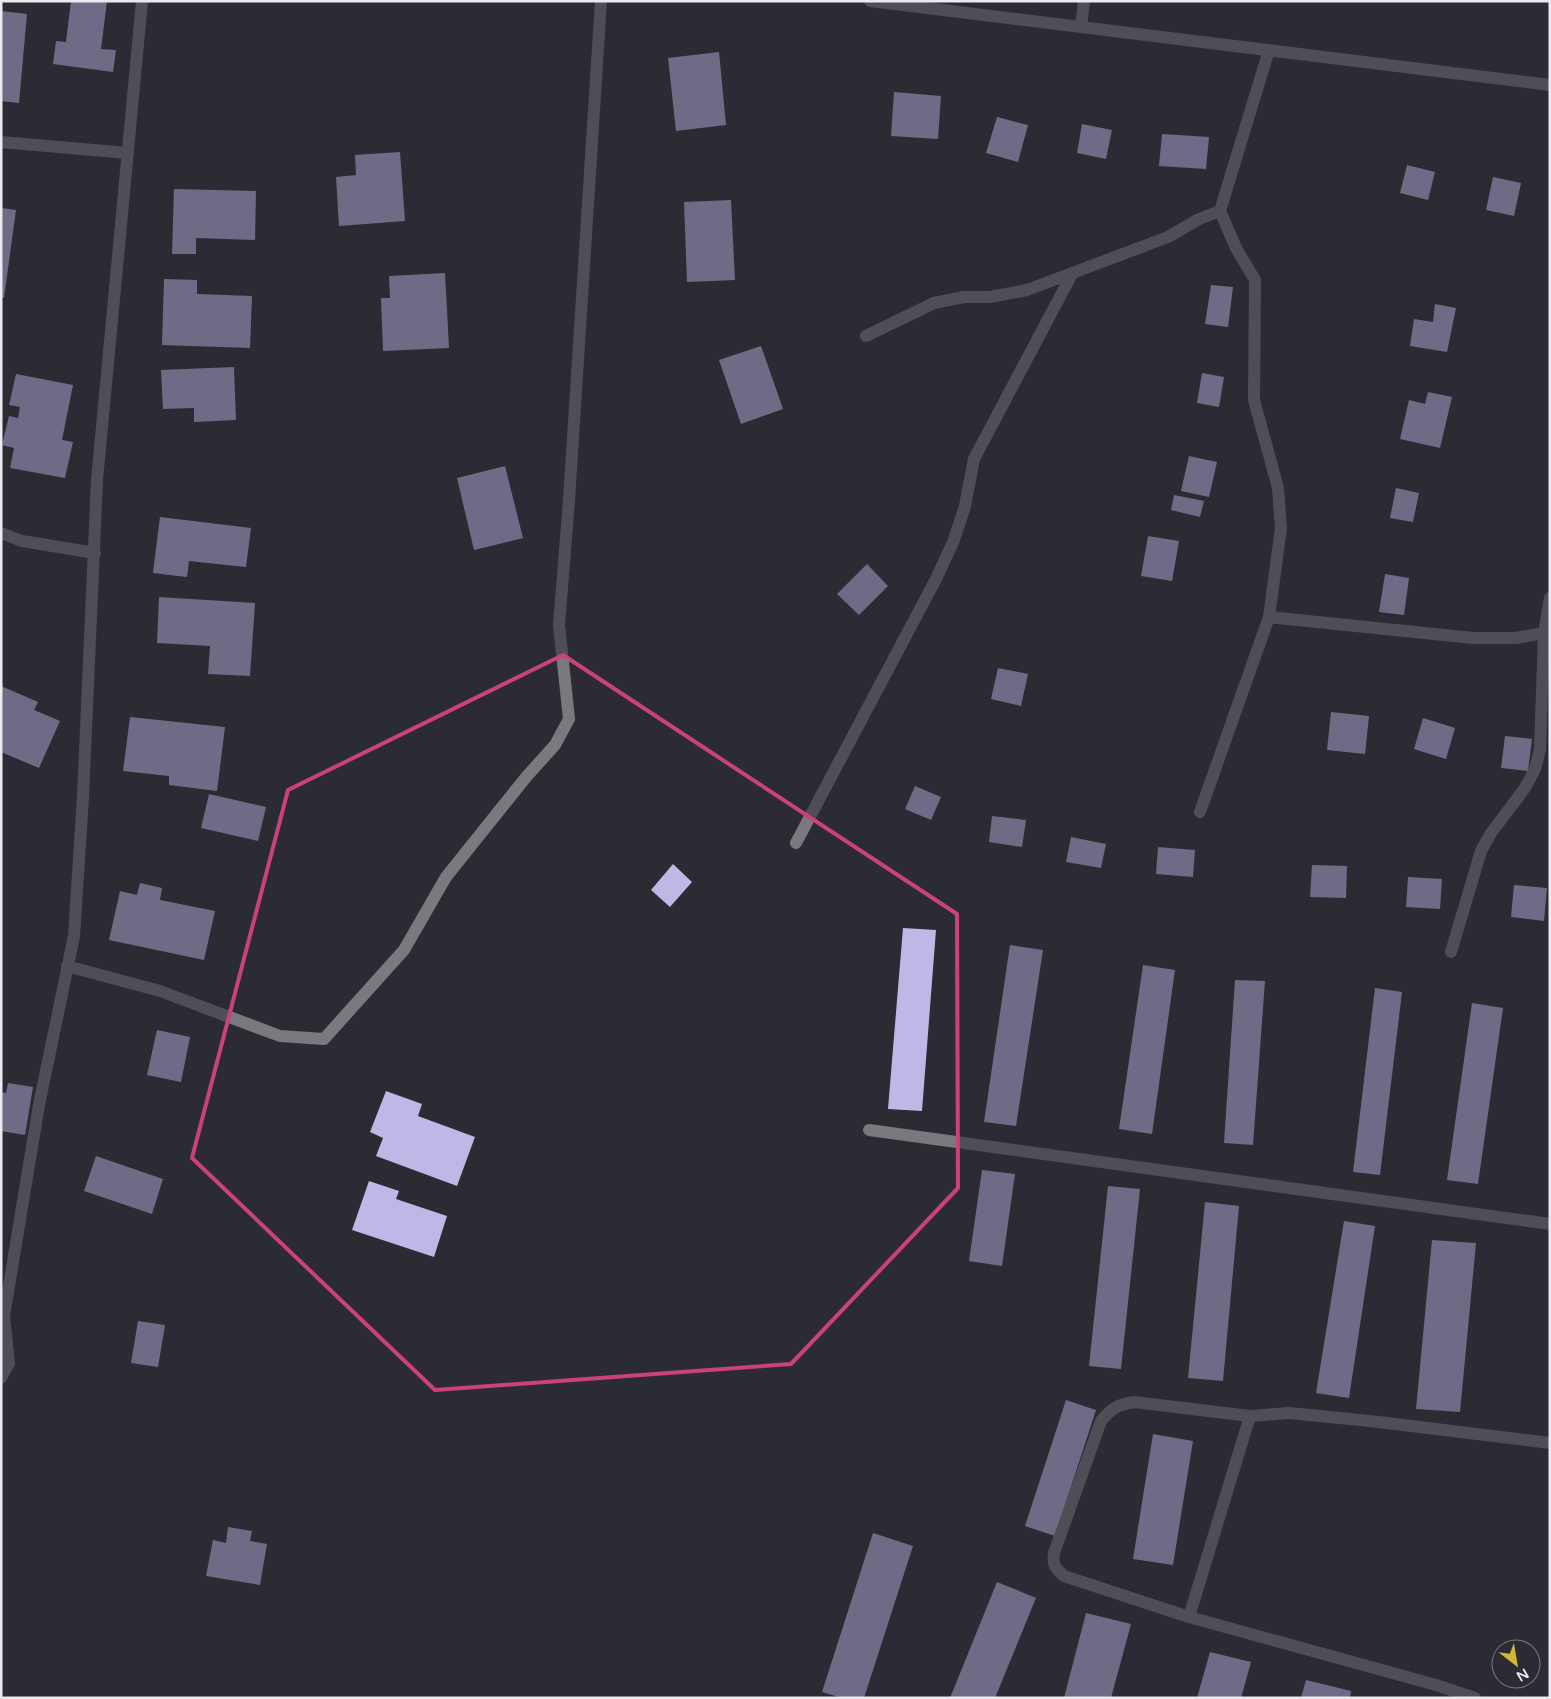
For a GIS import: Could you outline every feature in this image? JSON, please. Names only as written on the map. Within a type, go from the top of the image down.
[{"type":"street","points":[[1,1378],[9,1363],[4,1316],[40,1104],[74,936],[95,553],[97,480],[142,1]]},
{"type":"street","points":[[67,966],[160,991],[280,1036],[324,1039],[404,950],[446,877],[526,776],[555,745],[569,719],[558,625],[569,500],[601,1]]},
{"type":"street","points":[[870,1],[1550,85]]},
{"type":"street","points":[[1081,27],[1084,1]]},
{"type":"street","points":[[1200,812],[1269,617],[1281,528],[1278,488],[1254,400],[1255,280],[1236,248],[1220,212],[1269,50]]},
{"type":"street","points":[[1,142],[128,153]]},
{"type":"street","points":[[866,336],[934,303],[964,296],[990,297],[1027,290],[1168,237],[1200,219],[1220,212]]},
{"type":"street","points":[[796,843],[936,579],[954,540],[965,506],[974,459],[1072,274]]},
{"type":"street","points":[[1,533],[22,541],[95,553]]},
{"type":"street","points":[[1451,952],[1481,852],[1491,833],[1525,788],[1535,769],[1540,749],[1550,598]]},
{"type":"street","points":[[1269,617],[1473,638],[1516,638],[1547,634]]},
{"type":"street","points":[[869,1130],[1550,1224]]},
{"type":"street","points":[[1476,1698],[1436,1685],[1188,1617],[1064,1576],[1056,1569],[1052,1561],[1054,1553],[1101,1421],[1111,1409],[1122,1404],[1134,1402],[1250,1416],[1289,1413],[1550,1443]]},
{"type":"street","points":[[1188,1617],[1250,1416]]},
{"type":"highlighted area","points":[[563,655],[957,914],[958,1188],[791,1364],[435,1390],[192,1158],[288,790]]},
{"type":"building","points":[[71,1],[107,1],[101,49],[116,50],[113,72],[53,64],[56,41],[66,42]]},
{"type":"building","points":[[1,11],[27,14],[19,103],[1,101]]},
{"type":"building","points":[[719,52],[726,125],[676,131],[668,58]]},
{"type":"building","points":[[894,92],[941,96],[938,139],[891,136]]},
{"type":"building","points":[[997,117],[1028,125],[1018,162],[986,153]]},
{"type":"building","points":[[1082,124],[1112,130],[1106,159],[1077,153]]},
{"type":"building","points":[[1162,134],[1209,137],[1206,169],[1159,166]]},
{"type":"building","points":[[400,152],[405,221],[339,226],[336,177],[356,175],[355,155]]},
{"type":"building","points":[[1407,165],[1435,172],[1428,200],[1400,193]]},
{"type":"building","points":[[1493,177],[1521,183],[1514,216],[1486,210]]},
{"type":"building","points":[[174,189],[256,191],[255,240],[196,238],[196,254],[172,254]]},
{"type":"building","points":[[731,200],[735,280],[687,282],[684,202]]},
{"type":"building","points":[[1,208],[16,210],[4,298],[1,297]]},
{"type":"building","points":[[445,273],[449,348],[383,351],[381,298],[390,298],[389,276]]},
{"type":"building","points":[[164,279],[197,280],[197,294],[252,296],[250,348],[162,345]]},
{"type":"building","points":[[1211,285],[1233,287],[1228,327],[1205,324]]},
{"type":"building","points":[[1435,304],[1456,308],[1447,352],[1410,346],[1414,319],[1433,322]]},
{"type":"building","points":[[761,346],[783,409],[741,424],[719,360]]},
{"type":"building","points":[[234,367],[236,420],[194,422],[194,408],[163,409],[161,370]]},
{"type":"building","points":[[1202,373],[1224,377],[1219,407],[1197,403]]},
{"type":"building","points":[[16,374],[73,385],[62,440],[73,442],[65,478],[10,468],[14,448],[2,445],[9,416],[18,418],[20,407],[9,405]]},
{"type":"building","points":[[1428,392],[1452,397],[1440,448],[1400,439],[1409,400],[1425,404]]},
{"type":"building","points":[[1189,456],[1217,462],[1209,497],[1181,491]]},
{"type":"building","points":[[505,466],[523,538],[474,550],[457,478]]},
{"type":"building","points":[[1396,488],[1419,493],[1413,522],[1390,518]]},
{"type":"building","points":[[1174,495],[1204,501],[1200,517],[1171,510]]},
{"type":"building","points":[[160,517],[251,528],[246,567],[189,561],[187,577],[153,573]]},
{"type":"building","points":[[1148,536],[1179,541],[1172,581],[1141,576]]},
{"type":"building","points":[[867,564],[888,586],[859,615],[837,594]]},
{"type":"building","points":[[1385,574],[1409,578],[1404,615],[1379,612]]},
{"type":"building","points":[[159,597],[255,603],[250,676],[208,674],[210,646],[157,643]]},
{"type":"building","points":[[998,668],[1028,674],[1021,706],[991,699]]},
{"type":"building","points":[[1,686],[38,702],[34,710],[60,721],[39,768],[1,752]]},
{"type":"building","points":[[1331,712],[1369,716],[1365,754],[1327,750]]},
{"type":"building","points":[[130,717],[225,727],[217,791],[169,785],[169,776],[123,771]]},
{"type":"building","points":[[1423,718],[1455,728],[1446,759],[1414,749]]},
{"type":"building","points":[[1505,736],[1532,739],[1528,771],[1501,768]]},
{"type":"building","points":[[915,786],[941,797],[931,820],[905,809]]},
{"type":"building","points":[[209,794],[266,807],[258,841],[201,828]]},
{"type":"building","points":[[992,816],[1026,820],[1022,847],[989,842]]},
{"type":"building","points":[[1071,837],[1106,844],[1101,868],[1066,862]]},
{"type":"building","points":[[1158,847],[1195,850],[1193,877],[1156,874]]},
{"type":"building","points":[[673,864],[692,882],[670,907],[651,890]]},
{"type":"building","points":[[1312,865],[1347,866],[1346,898],[1310,897]]},
{"type":"building","points":[[1408,877],[1442,879],[1440,909],[1406,907]]},
{"type":"building","points":[[140,883],[162,888],[160,900],[215,911],[204,960],[109,940],[120,891],[137,895]]},
{"type":"building","points":[[1514,885],[1547,888],[1544,921],[1511,917]]},
{"type":"building","points":[[903,928],[936,930],[922,1111],[888,1109]]},
{"type":"building","points":[[1010,945],[1043,950],[1016,1126],[984,1122]]},
{"type":"building","points":[[1143,965],[1175,970],[1152,1134],[1119,1129]]},
{"type":"building","points":[[1235,980],[1265,981],[1253,1145],[1224,1143]]},
{"type":"building","points":[[1375,988],[1402,992],[1380,1175],[1353,1172]]},
{"type":"building","points":[[1472,1003],[1503,1008],[1478,1184],[1447,1180]]},
{"type":"building","points":[[157,1030],[190,1037],[181,1082],[147,1075]]},
{"type":"building","points":[[8,1083],[33,1087],[25,1135],[1,1131],[1,1092],[6,1093]]},
{"type":"building","points":[[386,1091],[422,1104],[418,1116],[475,1137],[457,1186],[376,1156],[383,1138],[370,1132]]},
{"type":"building","points":[[96,1156],[163,1179],[152,1214],[84,1191]]},
{"type":"building","points":[[982,1170],[1015,1174],[1002,1266],[969,1261]]},
{"type":"building","points":[[369,1181],[399,1191],[396,1199],[447,1216],[434,1257],[352,1230]]},
{"type":"building","points":[[1108,1186],[1140,1189],[1121,1369],[1089,1366]]},
{"type":"building","points":[[1205,1202],[1239,1206],[1223,1381],[1188,1378]]},
{"type":"building","points":[[1344,1221],[1375,1226],[1349,1398],[1316,1393]]},
{"type":"building","points":[[1432,1240],[1476,1243],[1460,1412],[1416,1409]]},
{"type":"building","points":[[138,1321],[165,1325],[158,1367],[131,1363]]},
{"type":"building","points":[[1066,1400],[1096,1410],[1055,1536],[1025,1526]]},
{"type":"building","points":[[1153,1434],[1193,1441],[1173,1565],[1133,1559]]},
{"type":"building","points":[[228,1527],[252,1531],[250,1541],[267,1544],[260,1585],[206,1576],[213,1540],[226,1543]]},
{"type":"building","points":[[873,1533],[913,1546],[864,1698],[842,1698],[822,1692]]},
{"type":"building","points":[[997,1582],[1036,1598],[995,1698],[950,1698]]},
{"type":"building","points":[[1086,1613],[1131,1624],[1111,1698],[1064,1698]]},
{"type":"building","points":[[1210,1652],[1251,1662],[1241,1698],[1197,1698]]},
{"type":"building","points":[[1306,1680],[1351,1691],[1350,1698],[1301,1698]]}]
